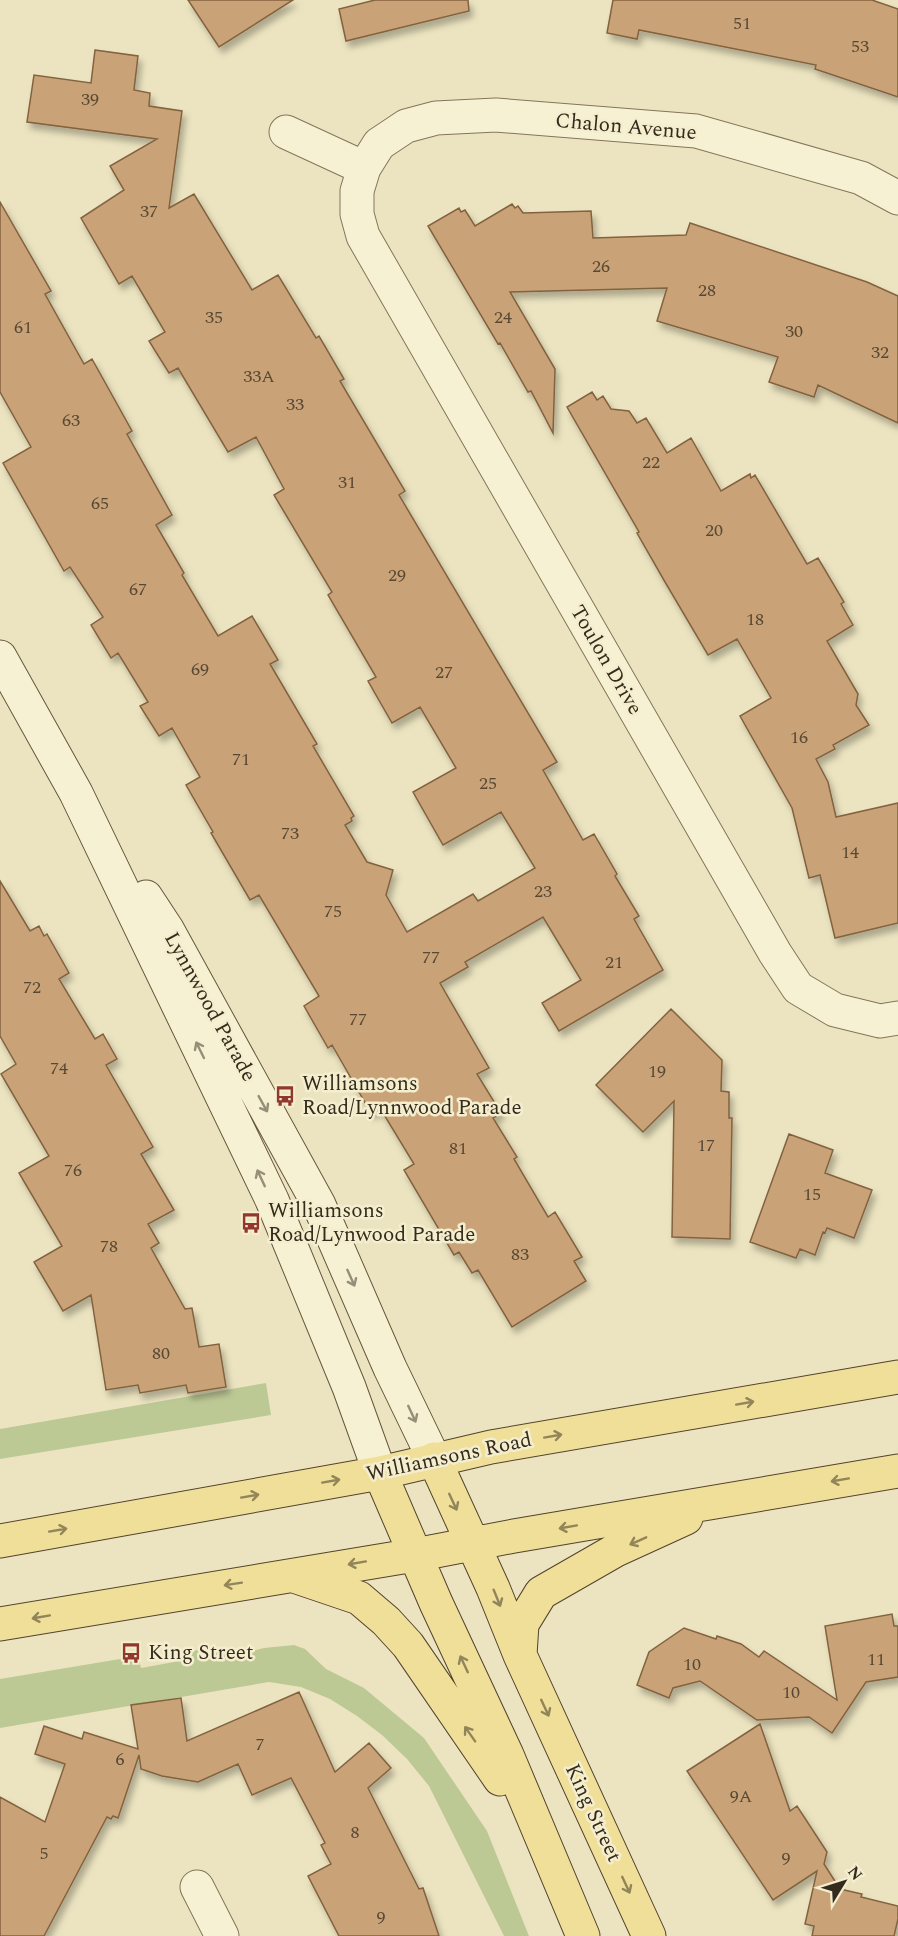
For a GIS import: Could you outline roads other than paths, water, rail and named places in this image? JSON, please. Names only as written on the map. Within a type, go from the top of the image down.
[{"type":"main road","name":"Williamsons Road","points":[[0,1541],[380,1473],[491,1447],[898,1377]]},
{"type":"main road","name":"King Street","points":[[434,1460],[520,1655],[649,1936]]},
{"type":"main road","points":[[0,1624],[898,1471]]},
{"type":"main road","points":[[380,1473],[507,1755],[583,1936]]},
{"type":"main road","points":[[520,1655],[522,1624],[541,1593],[616,1550],[729,1499]]},
{"type":"main road","points":[[291,1575],[359,1598],[408,1645],[489,1762],[547,1854]]},
{"type":"street","name":"Chalon Avenue","points":[[363,237],[357,214],[357,191],[364,168],[379,144],[406,126],[436,118],[496,116],[696,131],[861,178],[898,198]]},
{"type":"street","points":[[286,132],[364,168]]},
{"type":"street","name":"Toulon Drive","points":[[363,237],[755,919],[798,988],[835,1011],[880,1021],[898,1018]]},
{"type":"street","name":"Lynnwood Parade","points":[[0,657],[76,793],[272,1200],[349,1387],[380,1473]]},
{"type":"street","name":"Lynnwood Parade","points":[[76,793],[167,928],[319,1205],[390,1368],[434,1460]]},
{"type":"street","points":[[197,1887],[222,1936]]},
{"type":"place","name":"Williamsons Road/Lynnwood Parade","points":[[285,1096]]},
{"type":"place","name":"Williamsons Road/Lynwood Parade","points":[[251,1223]]},
{"type":"place","name":"King Street","points":[[131,1653]]}]
